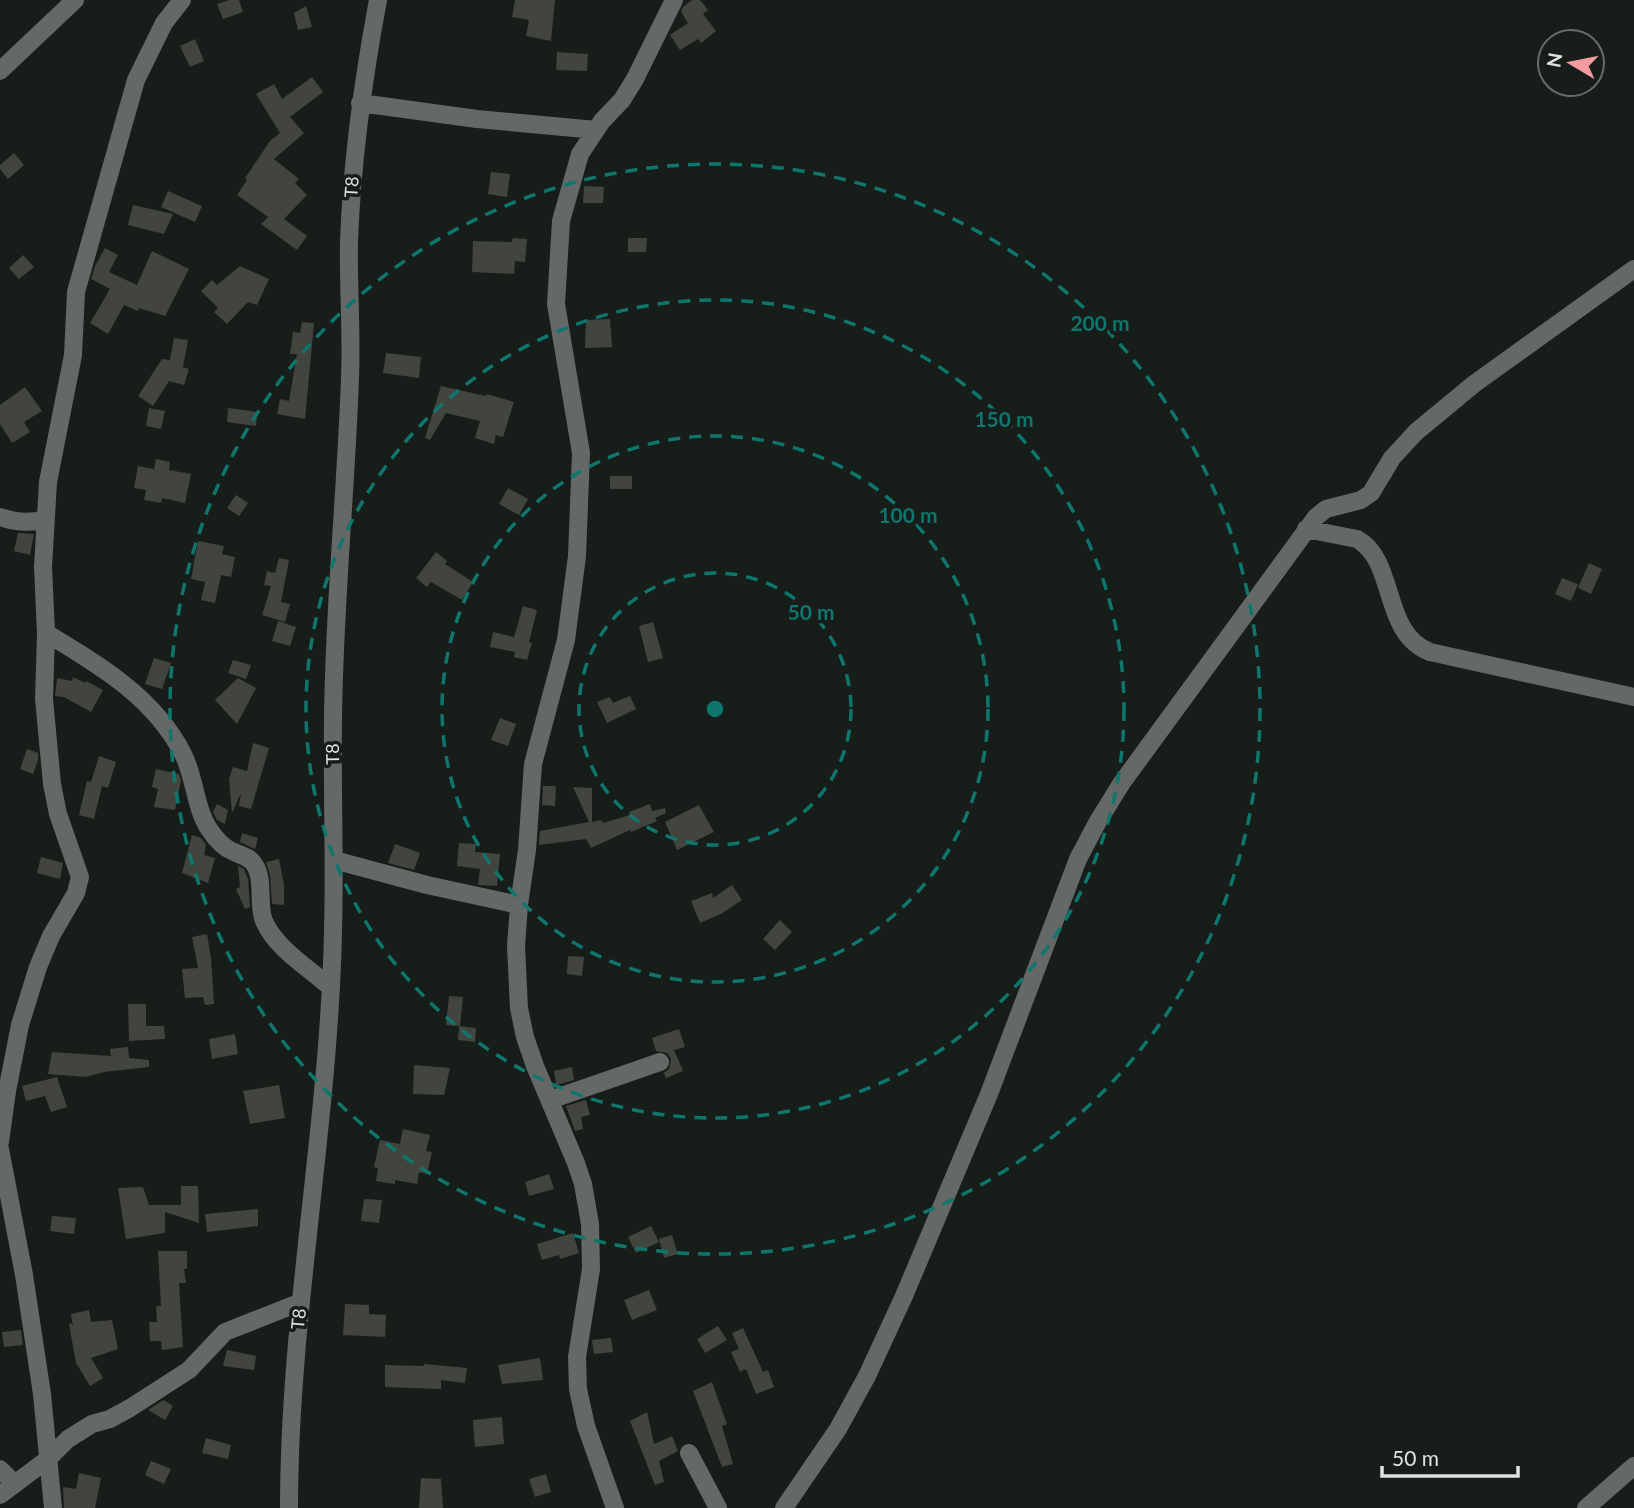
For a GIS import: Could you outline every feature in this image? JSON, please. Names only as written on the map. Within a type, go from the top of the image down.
[{"type":"street","points":[[0,71],[75,0]]},
{"type":"street","points":[[0,1142],[7,1091],[24,1014],[42,957],[76,892],[80,877],[62,827],[52,783],[44,699],[44,519],[48,482],[73,355],[75,299],[80,271],[136,80],[164,23],[182,0]]},
{"type":"street","name":"T8","points":[[289,1508],[291,1404],[324,1087],[331,988],[334,681],[351,374],[350,222],[360,103],[378,0]]},
{"type":"street","points":[[615,1508],[586,1426],[578,1389],[578,1357],[591,1269],[590,1224],[583,1184],[551,1100],[534,1066],[519,1008],[516,975],[519,905],[527,850],[533,764],[566,640],[577,556],[580,453],[556,304],[558,245],[565,201],[580,154],[635,79],[674,0]]},
{"type":"street","points":[[360,103],[477,119],[596,130]]},
{"type":"street","points":[[784,1508],[838,1429],[867,1376],[904,1296],[989,1094],[1078,859],[1121,784],[1306,528],[1326,509],[1361,500],[1371,493],[1392,458],[1416,432],[1474,384],[1634,269]]},
{"type":"street","points":[[0,517],[13,522],[33,523],[44,519]]},
{"type":"street","points":[[1306,528],[1364,543],[1378,566],[1403,632],[1419,648],[1634,697]]},
{"type":"street","points":[[46,633],[106,671],[156,713],[183,755],[206,825],[215,838],[229,850],[253,861],[258,871],[261,910],[272,934],[331,988]]},
{"type":"street","points":[[334,860],[519,905]]},
{"type":"street","points":[[551,1100],[660,1062]]},
{"type":"street","points":[[0,1149],[24,1275],[42,1394],[53,1508]]},
{"type":"street","points":[[0,1495],[48,1459],[68,1439],[92,1424],[110,1419],[179,1377],[225,1332],[301,1303]]},
{"type":"street","points":[[689,1453],[718,1508]]},
{"type":"street","points":[[1586,1508],[1634,1466]]},
{"type":"street","points":[[0,1469],[15,1484]]},
{"type":"building","points":[[239,0],[243,12],[223,19],[217,4]]},
{"type":"building","points":[[515,0],[555,0],[551,41],[526,36],[529,20],[512,17]]},
{"type":"building","points":[[692,0],[700,0],[708,10],[703,14],[716,31],[701,43],[698,39],[680,50],[670,35],[688,23],[681,12]]},
{"type":"building","points":[[306,6],[312,27],[298,30],[294,13]]},
{"type":"building","points":[[195,39],[204,61],[190,67],[180,46]]},
{"type":"building","points":[[557,52],[588,54],[587,71],[556,70]]},
{"type":"building","points":[[312,77],[323,92],[290,117],[304,133],[274,159],[299,179],[295,183],[307,195],[284,219],[307,236],[297,250],[261,224],[268,217],[237,195],[270,141],[280,133],[256,94],[274,84],[282,99]]},
{"type":"building","points":[[14,153],[24,165],[8,179],[0,165]]},
{"type":"building","points":[[491,172],[510,174],[507,197],[488,194]]},
{"type":"building","points":[[584,186],[604,187],[603,203],[583,203]]},
{"type":"building","points":[[168,191],[202,206],[195,222],[161,207]]},
{"type":"building","points":[[133,205],[173,214],[164,234],[128,225]]},
{"type":"building","points":[[513,238],[527,239],[525,262],[515,261],[514,274],[472,272],[473,241],[512,242]]},
{"type":"building","points":[[628,238],[647,238],[646,252],[628,252]]},
{"type":"building","points":[[105,248],[118,255],[109,272],[137,285],[152,251],[189,269],[165,316],[139,308],[138,311],[124,305],[108,334],[90,323],[110,289],[91,279]]},
{"type":"building","points":[[23,255],[34,267],[19,279],[9,268]]},
{"type":"building","points":[[240,266],[269,279],[257,305],[248,302],[227,324],[214,312],[218,308],[201,291],[212,280],[217,285]]},
{"type":"building","points":[[610,319],[612,347],[585,348],[586,320]]},
{"type":"building","points":[[302,322],[314,323],[305,419],[277,414],[280,399],[289,401],[297,354],[290,354],[293,332],[300,333]]},
{"type":"building","points":[[174,338],[188,340],[183,367],[189,369],[184,385],[169,381],[153,406],[138,396],[162,359],[170,360]]},
{"type":"building","points":[[386,353],[421,357],[419,378],[383,373]]},
{"type":"building","points":[[441,386],[514,402],[503,437],[496,435],[494,444],[475,438],[480,421],[446,413],[430,440],[425,438]]},
{"type":"building","points":[[25,387],[42,411],[24,422],[30,432],[12,443],[0,424],[0,405]]},
{"type":"building","points":[[149,408],[165,411],[161,429],[146,426]]},
{"type":"building","points":[[228,408],[257,412],[256,426],[227,422]]},
{"type":"building","points":[[156,459],[170,462],[169,470],[191,474],[185,503],[162,498],[161,503],[144,500],[146,490],[134,488],[138,466],[154,469]]},
{"type":"building","points":[[610,476],[632,476],[632,489],[610,489]]},
{"type":"building","points":[[508,488],[528,499],[519,515],[499,504]]},
{"type":"building","points":[[236,495],[248,503],[239,516],[227,508]]},
{"type":"building","points":[[18,533],[34,534],[30,555],[14,551]]},
{"type":"building","points":[[198,541],[224,546],[222,554],[235,557],[231,577],[221,575],[215,603],[201,600],[205,582],[191,579]]},
{"type":"building","points":[[436,552],[447,561],[445,564],[473,582],[462,600],[431,582],[427,587],[416,578]]},
{"type":"building","points":[[279,558],[289,560],[281,602],[290,604],[285,622],[262,615],[271,586],[264,585],[267,571],[275,573]]},
{"type":"building","points":[[1589,563],[1602,569],[1591,594],[1578,588]]},
{"type":"building","points":[[1562,578],[1578,584],[1571,601],[1555,594]]},
{"type":"building","points":[[523,606],[537,610],[527,660],[514,657],[515,652],[490,647],[493,632],[514,637]]},
{"type":"building","points":[[278,621],[296,627],[290,646],[272,641]]},
{"type":"building","points":[[653,622],[663,658],[648,662],[639,626]]},
{"type":"building","points":[[154,658],[171,663],[162,689],[145,684]]},
{"type":"building","points":[[233,660],[251,665],[246,679],[228,673]]},
{"type":"building","points":[[73,677],[103,690],[91,712],[64,697],[55,696],[57,678],[72,681]]},
{"type":"building","points":[[238,678],[256,688],[237,724],[215,700]]},
{"type":"building","points":[[630,696],[636,709],[607,723],[597,702],[610,697],[613,703]]},
{"type":"building","points":[[500,718],[516,724],[508,746],[491,740]]},
{"type":"building","points":[[253,743],[269,748],[251,809],[239,806],[241,793],[232,813],[229,779],[233,767],[247,771]]},
{"type":"building","points":[[27,749],[38,753],[33,774],[20,769]]},
{"type":"building","points":[[99,756],[116,762],[108,788],[102,786],[94,819],[79,815],[87,781],[91,782]]},
{"type":"building","points":[[156,769],[179,774],[181,780],[175,810],[154,807],[158,789],[152,787]]},
{"type":"building","points":[[543,786],[556,786],[555,806],[542,805]]},
{"type":"building","points":[[573,787],[592,788],[592,822],[601,820],[603,823],[630,815],[629,812],[650,804],[652,811],[665,808],[666,813],[655,818],[657,821],[591,848],[586,839],[539,845],[540,831],[589,822]]},
{"type":"building","points":[[217,804],[228,810],[225,824],[217,820],[213,812]]},
{"type":"building","points":[[699,805],[714,832],[677,850],[665,822]]},
{"type":"building","points":[[242,833],[258,838],[255,849],[240,842]]},
{"type":"building","points":[[192,835],[201,838],[206,845],[204,855],[215,858],[208,883],[182,873]]},
{"type":"building","points":[[459,843],[476,844],[475,852],[500,854],[497,886],[478,885],[480,869],[457,866]]},
{"type":"building","points":[[395,844],[420,853],[414,870],[388,863]]},
{"type":"building","points":[[41,857],[63,863],[60,879],[37,873]]},
{"type":"building","points":[[279,859],[284,885],[284,905],[272,904],[270,875],[266,862]]},
{"type":"building","points":[[238,866],[244,869],[248,879],[250,907],[245,909],[236,889],[240,887]]},
{"type":"building","points":[[732,885],[742,900],[721,914],[700,923],[691,901],[712,893],[713,898]]},
{"type":"building","points":[[780,920],[792,932],[775,950],[763,939]]},
{"type":"building","points":[[207,934],[214,1004],[205,1005],[203,997],[185,998],[182,969],[198,968],[192,937]]},
{"type":"building","points":[[568,956],[584,957],[582,976],[567,974]]},
{"type":"building","points":[[449,996],[463,997],[460,1026],[446,1025]]},
{"type":"building","points":[[128,1004],[146,1004],[146,1026],[164,1026],[165,1039],[129,1041]]},
{"type":"building","points":[[459,1026],[476,1028],[475,1042],[458,1040]]},
{"type":"building","points":[[679,1029],[685,1047],[674,1050],[683,1071],[666,1078],[664,1073],[669,1069],[671,1059],[667,1053],[656,1051],[652,1038]]},
{"type":"building","points":[[235,1034],[238,1054],[212,1059],[209,1039]]},
{"type":"building","points":[[128,1047],[129,1058],[149,1060],[149,1067],[104,1072],[86,1077],[48,1074],[52,1052],[111,1056],[110,1049]]},
{"type":"building","points":[[414,1065],[450,1068],[444,1095],[413,1094]]},
{"type":"building","points":[[572,1067],[574,1080],[556,1085],[554,1071]]},
{"type":"building","points":[[57,1077],[67,1107],[51,1112],[45,1096],[26,1101],[22,1086]]},
{"type":"building","points":[[279,1085],[285,1118],[250,1124],[243,1091]]},
{"type":"building","points":[[586,1100],[590,1115],[581,1117],[583,1129],[575,1131],[566,1106]]},
{"type":"building","points":[[403,1129],[430,1135],[426,1151],[432,1152],[427,1174],[419,1172],[417,1184],[395,1180],[395,1184],[376,1181],[378,1168],[374,1167],[380,1140],[400,1144]]},
{"type":"building","points":[[549,1174],[554,1189],[529,1196],[525,1182]]},
{"type":"building","points":[[181,1186],[198,1186],[199,1223],[165,1212],[165,1233],[126,1239],[118,1188],[143,1187],[149,1205],[181,1205]]},
{"type":"building","points":[[364,1199],[382,1200],[379,1223],[361,1221]]},
{"type":"building","points":[[258,1209],[258,1226],[207,1232],[205,1214]]},
{"type":"building","points":[[52,1216],[76,1218],[74,1234],[50,1231]]},
{"type":"building","points":[[651,1226],[659,1242],[636,1253],[628,1237]]},
{"type":"building","points":[[573,1233],[579,1253],[560,1259],[559,1255],[542,1260],[537,1244]]},
{"type":"building","points":[[672,1235],[678,1254],[664,1258],[659,1239]]},
{"type":"building","points":[[158,1251],[187,1251],[187,1269],[184,1269],[186,1283],[179,1283],[183,1347],[162,1350],[161,1341],[150,1341],[149,1322],[157,1322],[156,1306],[161,1306]]},
{"type":"building","points":[[649,1290],[657,1310],[632,1320],[624,1300]]},
{"type":"building","points":[[345,1304],[369,1305],[369,1314],[386,1315],[385,1337],[343,1335]]},
{"type":"building","points":[[89,1310],[91,1322],[112,1320],[118,1349],[91,1358],[103,1378],[90,1386],[76,1363],[69,1324],[73,1327],[71,1314]]},
{"type":"building","points":[[718,1326],[727,1340],[705,1353],[697,1339]]},
{"type":"building","points":[[743,1328],[763,1372],[768,1370],[774,1387],[756,1394],[746,1369],[740,1372],[731,1352],[739,1349],[732,1333]]},
{"type":"building","points":[[21,1330],[23,1345],[4,1347],[2,1332]]},
{"type":"building","points":[[611,1338],[613,1352],[594,1354],[592,1340]]},
{"type":"building","points":[[227,1350],[256,1356],[254,1370],[223,1366]]},
{"type":"building","points":[[540,1358],[543,1380],[502,1384],[498,1365]]},
{"type":"building","points":[[424,1364],[467,1368],[465,1383],[441,1380],[441,1389],[385,1387],[385,1365]]},
{"type":"building","points":[[712,1382],[727,1424],[722,1426],[733,1464],[722,1467],[693,1391]]},
{"type":"building","points":[[163,1400],[173,1406],[165,1420],[148,1410]]},
{"type":"building","points":[[647,1412],[654,1444],[672,1436],[678,1451],[659,1461],[664,1482],[655,1485],[630,1421]]},
{"type":"building","points":[[502,1417],[504,1444],[475,1447],[473,1420]]},
{"type":"building","points":[[206,1438],[231,1445],[228,1459],[202,1453]]},
{"type":"building","points":[[151,1461],[171,1469],[164,1484],[145,1475]]},
{"type":"building","points":[[79,1473],[101,1478],[95,1508],[64,1508],[63,1487],[76,1489]]},
{"type":"building","points":[[546,1474],[551,1492],[535,1497],[529,1479]]},
{"type":"building","points":[[421,1478],[441,1479],[443,1508],[419,1508]]}]
